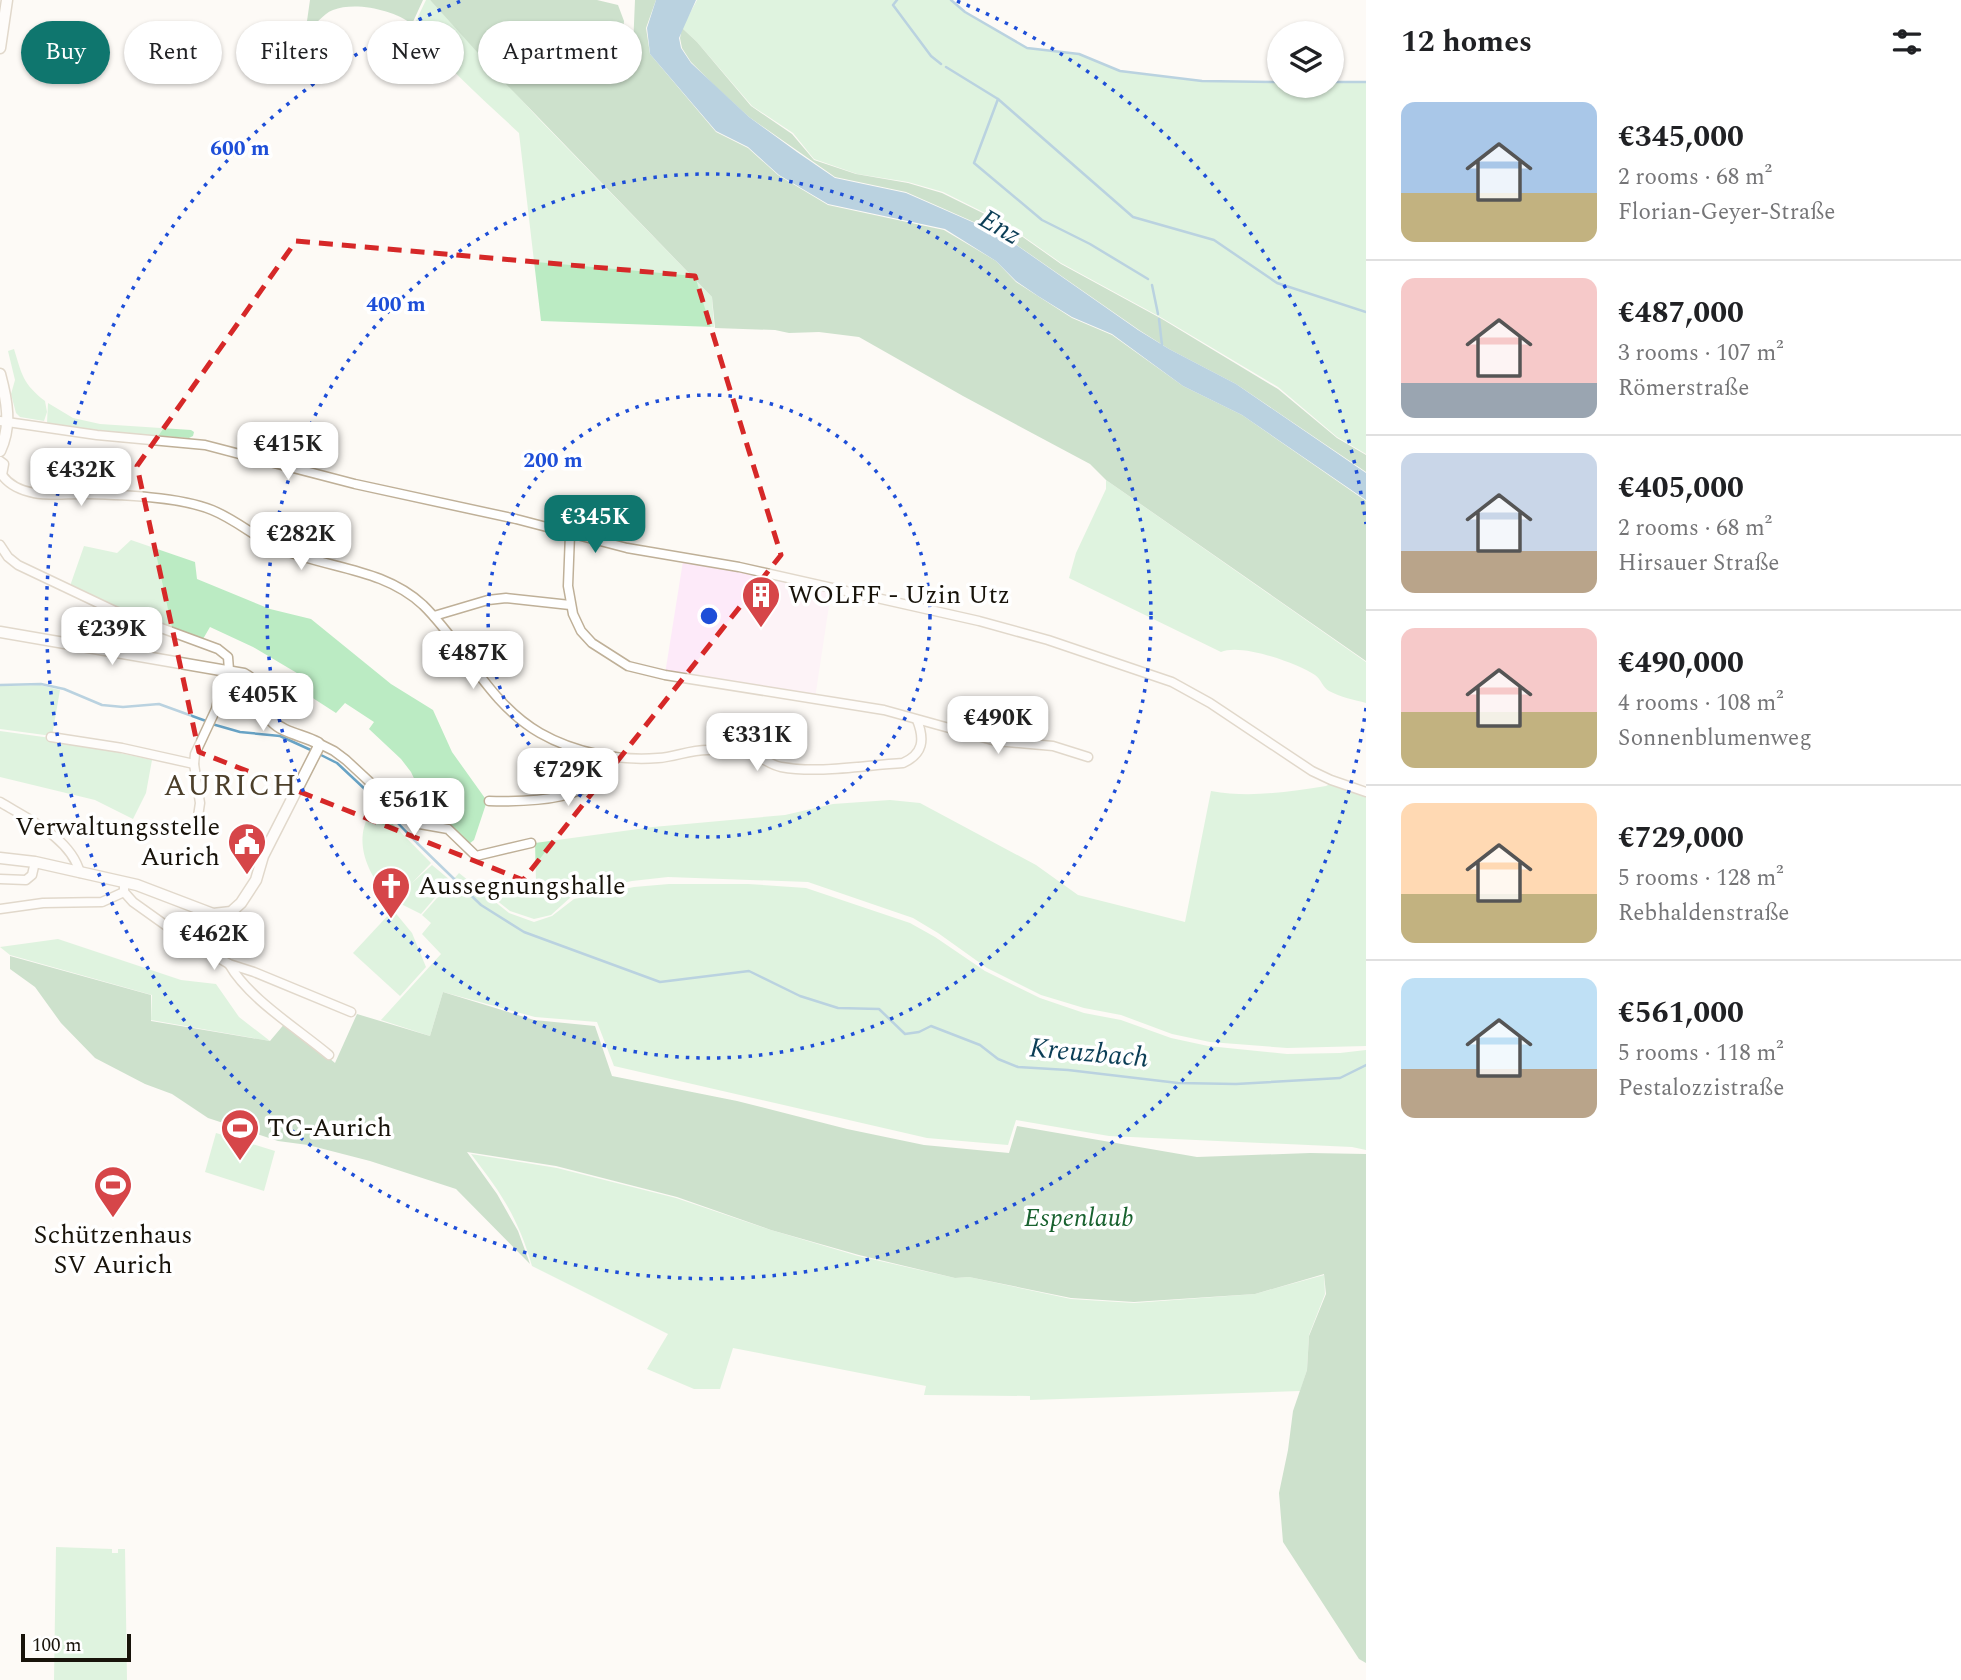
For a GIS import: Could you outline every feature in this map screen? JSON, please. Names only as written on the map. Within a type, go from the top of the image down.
[{"type":"main road","points":[[0,48],[7,0]]},
{"type":"main road","points":[[0,374],[6,396],[0,451]]},
{"type":"main road","points":[[0,632],[247,675],[256,683],[273,722],[317,749],[263,856],[256,880],[241,904],[231,912],[213,914],[148,888],[124,888],[35,862],[0,858]]},
{"type":"street","points":[[4,421],[97,435],[205,445],[355,484],[516,519],[627,548],[726,564],[1013,630],[1162,678],[1194,693],[1312,771],[1366,792]]},
{"type":"street","points":[[0,461],[4,464],[1,476],[18,488],[32,493],[116,495],[180,502],[212,510],[282,549],[387,582],[421,604],[434,616],[475,672],[508,709],[541,733],[594,753],[615,757],[659,758],[690,750],[707,750],[752,754],[781,767],[807,768],[903,763],[916,756],[920,750],[922,735],[917,720]]},
{"type":"street","points":[[570,534],[570,605],[581,631],[628,666],[665,675],[884,710],[996,741],[1053,746],[1088,757]]},
{"type":"street","points":[[0,545],[18,565],[115,611],[218,649],[228,657],[227,670],[210,722],[195,754],[200,803],[197,823]]},
{"type":"street","points":[[434,616],[488,600],[506,598],[570,605]]},
{"type":"street","points":[[51,737],[110,746],[194,764]]},
{"type":"street","points":[[317,749],[334,751],[414,823],[448,829],[476,856],[531,843]]},
{"type":"street","points":[[489,801],[539,800],[573,792],[602,778],[615,757]]},
{"type":"street","points":[[0,802],[62,844],[74,856],[80,873]]},
{"type":"street","points":[[0,878],[26,880],[32,875],[35,862]]},
{"type":"street","points":[[0,909],[28,904],[102,902],[124,888],[133,902],[229,964],[351,1012]]},
{"type":"street","points":[[229,964],[238,979],[329,1055]]},
{"type":"highlighted area","points":[[296,241],[695,276],[781,555],[523,880],[199,752],[137,466]]},
{"type":"shaded area","points":[[683,561],[831,592],[815,698],[665,674]]},
{"type":"green space","points":[[310,0],[423,0],[413,21],[374,8],[352,6],[333,10],[318,21],[307,21]]},
{"type":"green space","points":[[426,0],[430,0],[449,21],[416,21]]},
{"type":"green space","points":[[430,0],[597,0],[618,5],[624,21],[478,21],[478,53],[464,38],[464,21],[449,21]]},
{"type":"green space","points":[[635,0],[656,0],[646,28],[650,54],[716,132],[748,148],[778,175],[828,205],[944,230],[996,261],[1016,282],[1072,318],[1112,335],[1183,386],[1242,415],[1366,501],[1366,661],[1106,480],[1090,464],[859,337],[819,332],[789,333],[715,328],[712,297],[506,84],[642,84],[642,21],[634,21]]},
{"type":"green space","points":[[697,0],[951,0],[965,13],[1027,48],[1079,54],[1120,71],[1202,81],[1267,82],[1267,98],[1344,98],[1344,82],[1366,82],[1366,454],[1337,437],[1278,387],[1162,318],[1061,263],[1003,222],[943,192],[908,182],[857,174],[814,159],[793,133],[752,106],[682,28]]},
{"type":"green space","points":[[682,28],[751,106],[792,134],[814,160],[856,174],[908,183],[942,193],[1003,223],[1061,264],[1162,319],[1278,389],[1337,438],[1366,455],[1366,472],[1236,384],[1139,330],[1001,234],[906,192],[835,177],[749,117],[715,86],[691,62],[682,48]]},
{"type":"green space","points":[[464,37],[478,52],[478,84],[507,84],[712,297],[714,327],[541,321],[519,133],[464,81]]},
{"type":"green space","points":[[14,349],[24,378],[45,401],[47,412],[44,421],[20,417],[16,413],[11,394],[15,380],[8,351]]},
{"type":"green space","points":[[48,403],[73,418],[100,424],[194,432],[189,438],[97,431],[47,423]]},
{"type":"green space","points":[[1106,480],[1366,662],[1366,703],[1329,691],[1315,675],[1283,660],[1242,650],[1221,652],[1069,578],[1076,553],[1106,489]]},
{"type":"green space","points":[[131,540],[195,562],[197,579],[270,609],[311,619],[391,684],[433,710],[452,752],[487,801],[474,840],[469,844],[420,791],[401,759],[369,729],[374,722],[345,703],[336,713],[305,693],[312,682],[253,647],[210,627],[203,639],[116,608],[70,586],[84,546],[117,553]]},
{"type":"green space","points":[[40,685],[60,690],[52,736],[0,729],[0,686]]},
{"type":"green space","points":[[0,731],[51,738],[152,760],[146,793],[133,819],[95,800],[0,777]]},
{"type":"green space","points":[[1330,784],[1366,795],[1366,1046],[1287,1048],[1210,1042],[1172,1034],[1121,1015],[1084,1008],[1041,995],[987,968],[913,918],[808,882],[668,877],[632,881],[572,896],[551,915],[534,919],[510,911],[486,892],[494,881],[536,881],[535,843],[653,827],[785,815],[833,804],[890,800],[920,803],[1036,865],[1078,895],[1185,922],[1211,791],[1268,793]]},
{"type":"green space","points":[[376,807],[431,863],[412,883],[432,865],[450,880],[421,914],[386,893],[370,870],[365,857],[363,830]]},
{"type":"green space","points":[[459,873],[509,913],[534,922],[552,916],[574,899],[634,887],[748,884],[806,888],[910,923],[985,971],[1040,998],[1084,1013],[1121,1020],[1171,1038],[1208,1046],[1287,1054],[1366,1050],[1366,1150],[1352,1147],[1109,1136],[1016,1120],[1008,1145],[927,1138],[614,1066],[597,1022],[535,1017],[443,992],[430,1036],[381,1020],[441,954],[422,934],[431,923],[422,915]]},
{"type":"green space","points":[[393,910],[412,933],[426,967],[400,996],[353,953]]},
{"type":"green space","points":[[58,939],[181,980],[216,984],[239,1017],[270,1041],[151,1020],[152,995],[10,955],[0,947]]},
{"type":"green space","name":"Espenlaub","points":[[10,956],[151,995],[151,1021],[270,1041],[286,1022],[335,1063],[357,1014],[430,1036],[443,992],[534,1020],[595,1026],[612,1076],[737,1101],[924,1145],[1009,1153],[1017,1126],[1197,1157],[1366,1154],[1366,1663],[1359,1659],[1283,1542],[1279,1493],[1293,1411],[1307,1370],[1309,1336],[1326,1294],[1324,1274],[1255,1294],[1134,1302],[1071,1298],[969,1277],[955,1278],[859,1255],[771,1230],[677,1197],[556,1166],[467,1152],[497,1194],[518,1231],[530,1264],[456,1189],[370,1161],[308,1145],[278,1141],[208,1118],[172,1094],[145,1084],[95,1058],[61,1023],[35,987],[10,969]]},
{"type":"green space","name":"TC-Aurich","points":[[216,1133],[275,1151],[264,1191],[205,1172]]},
{"type":"green space","points":[[471,1154],[557,1168],[676,1198],[858,1256],[955,1278],[969,1277],[1071,1299],[1134,1303],[1255,1294],[1324,1275],[1325,1294],[1309,1335],[1307,1370],[1300,1391],[1030,1400],[1030,1396],[924,1395],[926,1386],[733,1348],[720,1389],[694,1389],[647,1369],[668,1334],[532,1266],[508,1206]]},
{"type":"green space","points":[[56,1547],[112,1549],[112,1553],[125,1549],[127,1680],[54,1680]]},
{"type":"water","points":[[656,0],[696,0],[679,38],[681,48],[691,63],[749,117],[797,152],[835,178],[906,193],[1002,235],[1138,330],[1236,384],[1366,473],[1366,500],[1242,415],[1183,386],[1112,334],[1072,317],[1038,296],[1016,281],[996,261],[945,229],[828,204],[779,175],[748,147],[716,131],[650,54],[647,28]]},
{"type":"waterway","points":[[897,0],[893,5],[931,56],[941,64]]},
{"type":"waterway","points":[[951,0],[965,12],[1027,48],[1079,54],[1120,71],[1202,81],[1267,82]]},
{"type":"waterway","points":[[946,67],[998,99],[1133,217],[1214,240],[1277,283],[1366,312]]},
{"type":"waterway","points":[[1344,82],[1366,82]]},
{"type":"waterway","name":"Enz","points":[[998,99],[974,163],[1042,220],[1090,244],[1148,279]]},
{"type":"waterway","points":[[1152,285],[1158,314]]},
{"type":"waterway","points":[[1159,319],[1162,345]]},
{"type":"waterway","name":"Kreuzbach","points":[[0,685],[41,684],[64,689],[102,705],[123,707],[159,704],[206,721]]},
{"type":"waterway","name":"Kreuzbach","points":[[212,724],[240,732],[280,736],[313,751]]},
{"type":"waterway","name":"Kreuzbach","points":[[319,754],[337,763],[481,905],[524,932],[660,982],[749,971],[800,996],[838,1008],[879,1009],[905,1034],[919,1032],[931,1026],[980,1045],[998,1059],[1018,1067],[1178,1083],[1236,1084],[1340,1078],[1366,1065]]},
{"type":"place","name":"WOLFF - Uzin Utz","points":[[761,629]]},
{"type":"place","name":"Verwaltungsstelle Aurich","points":[[247,876]]},
{"type":"place","name":"Aussegnungshalle","points":[[391,920]]},
{"type":"place","name":"TC-Aurich","points":[[240,1162]]},
{"type":"place","name":"Schützenhaus SV Aurich","points":[[113,1219]]},
{"type":"district","name":"AURICH","points":[[231,786]]}]
